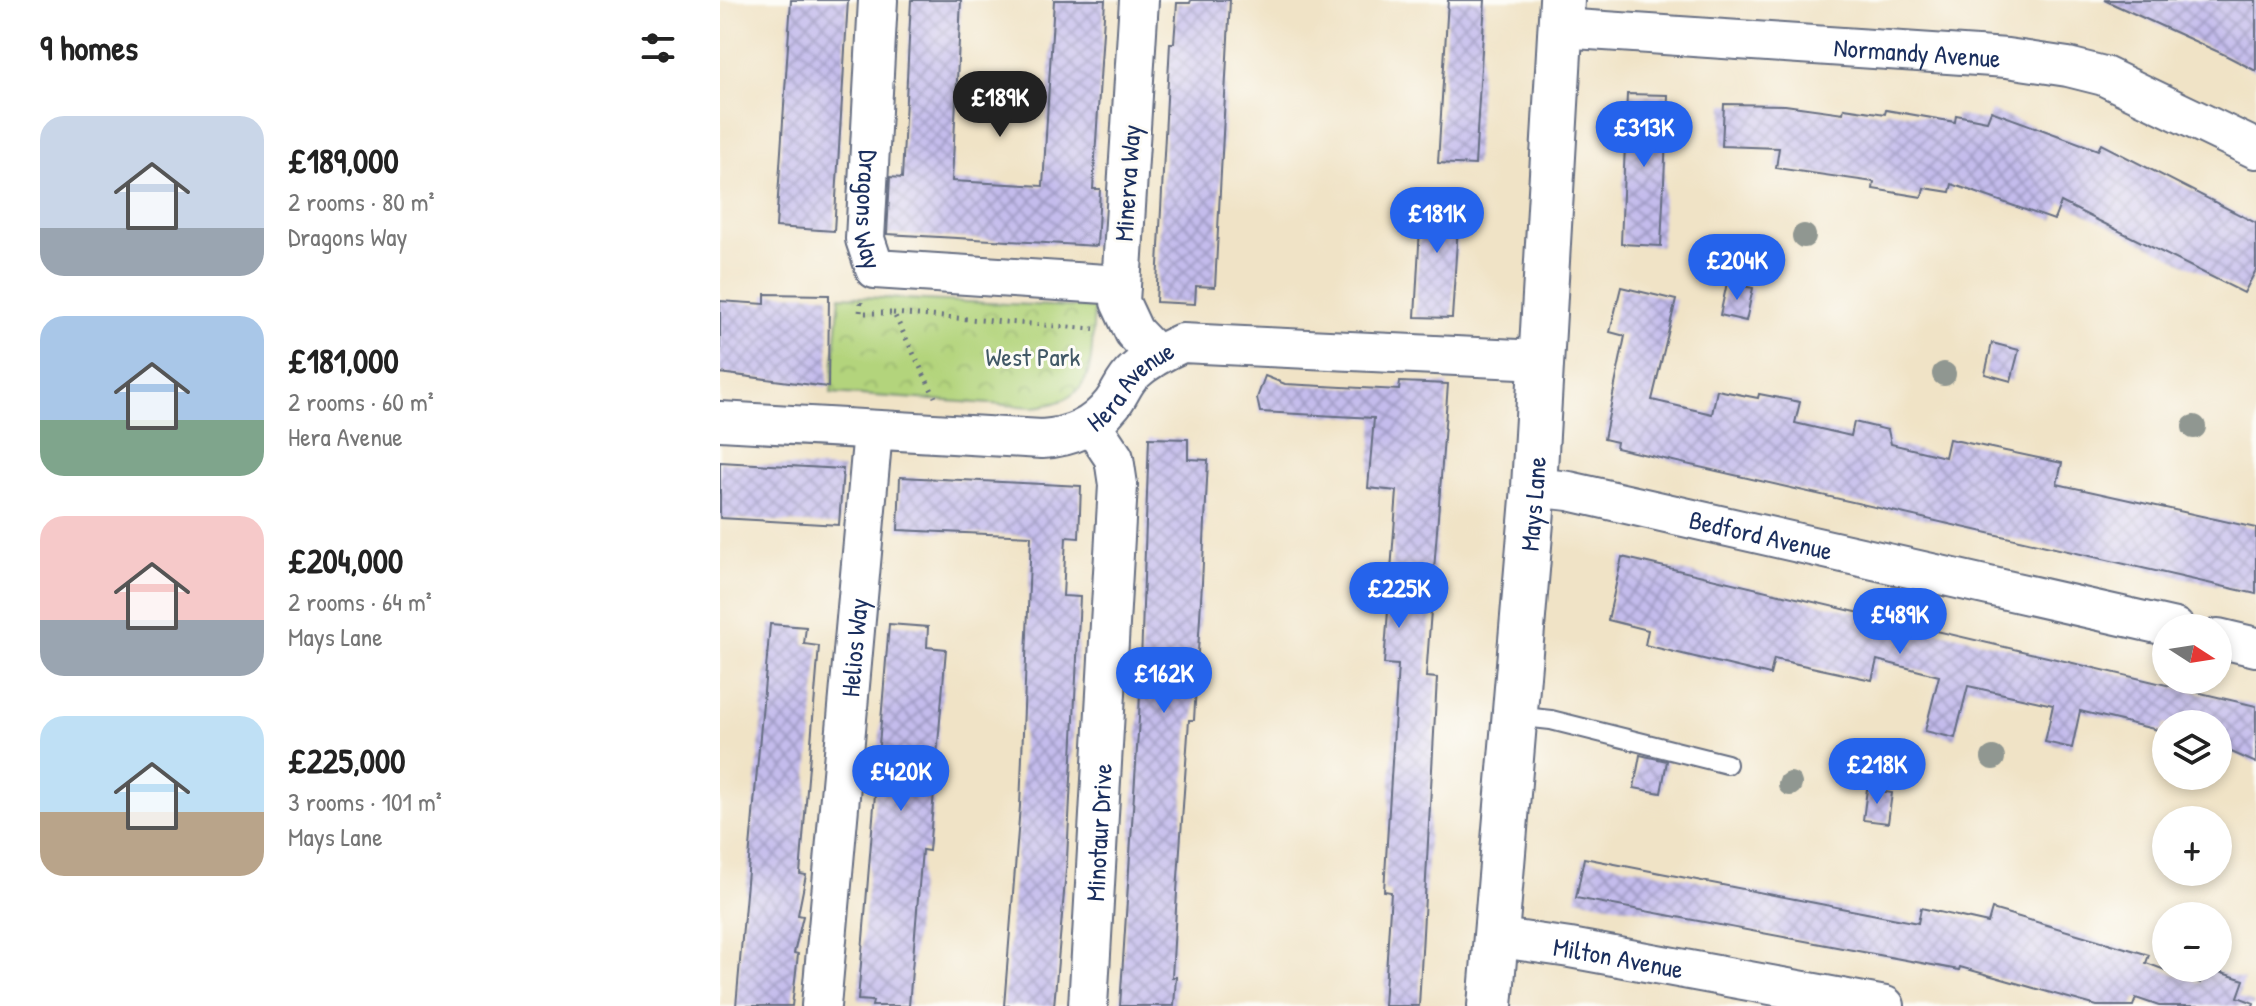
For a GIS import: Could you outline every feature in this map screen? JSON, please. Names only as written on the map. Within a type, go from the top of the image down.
[{"type":"street","name":"Dragons Way","points":[[878,0],[865,239],[875,269],[1121,285]]},
{"type":"street","name":"Minerva Way","points":[[1139,0],[1120,302],[1126,320],[1156,355]]},
{"type":"street","name":"Normandy Avenue","points":[[1561,14],[2007,58],[2068,67],[2133,87],[2256,149]]},
{"type":"street","name":"Mays Lane","points":[[1490,1006],[1534,487],[1561,14]]},
{"type":"street","name":"Hera Avenue","points":[[720,421],[1042,439],[1069,437],[1092,425],[1111,405],[1131,374],[1156,355],[1182,343],[1542,360]]},
{"type":"street","name":"Minotaur Drive","points":[[1088,1006],[1118,485],[1114,458],[1092,425]]},
{"type":"street","name":"Helios Way","points":[[821,1006],[873,431]]},
{"type":"street","name":"Bedford Avenue","points":[[1534,487],[1569,491],[2152,623]]},
{"type":"street","points":[[2232,641],[2256,647]]},
{"type":"street","name":"Milton Avenue","points":[[1494,937],[1885,1006]]},
{"type":"lane","points":[[1514,716],[1551,720],[1727,764]]},
{"type":"path","points":[[875,269],[861,290],[860,313],[1099,328]]},
{"type":"path","points":[[892,313],[936,395],[933,434]]},
{"type":"green space","name":"West Park","points":[[840,296],[1094,308],[1091,361],[1087,375],[1081,387],[1071,396],[1034,407],[831,393]]},
{"type":"building","points":[[791,0],[848,0],[834,231],[776,227]]},
{"type":"building","points":[[911,0],[961,0],[952,181],[1043,186],[1054,0],[1105,0],[1093,189],[1100,189],[1097,246],[887,234],[890,177],[902,178]]},
{"type":"building","points":[[1191,0],[1230,0],[1215,287],[1196,286],[1195,304],[1156,302],[1170,43],[1174,43],[1177,3],[1190,3]]},
{"type":"building","points":[[1448,0],[1485,0],[1475,165],[1438,163]]},
{"type":"building","points":[[2104,0],[2256,0],[2256,71],[2223,54]]},
{"type":"building","points":[[1627,94],[1668,95],[1661,246],[1621,244]]},
{"type":"building","points":[[1724,104],[1785,105],[1843,113],[1844,108],[1885,114],[1886,110],[1955,122],[1956,115],[1987,121],[1991,111],[2098,150],[2101,144],[2256,223],[2256,270],[2244,293],[2061,202],[2054,220],[1952,184],[1950,192],[1924,188],[1922,197],[1873,189],[1874,182],[1776,168],[1779,148],[1722,146]]},
{"type":"building","points":[[1422,192],[1460,194],[1452,318],[1415,317]]},
{"type":"building","points":[[1727,283],[1753,288],[1746,321],[1720,315]]},
{"type":"building","points":[[1621,287],[1676,300],[1652,400],[1712,414],[1717,390],[1758,398],[1759,394],[1800,402],[1795,423],[1851,436],[1854,422],[1888,430],[1891,444],[1945,457],[1949,439],[2062,463],[2057,484],[2256,528],[2256,594],[1616,448],[1617,442],[1604,439],[1625,336],[1610,332]]},
{"type":"building","points":[[765,294],[829,295],[828,387],[720,373],[720,301],[765,304]]},
{"type":"building","points":[[1992,343],[2019,350],[2011,381],[1985,374]]},
{"type":"building","points":[[1265,376],[1285,384],[1399,390],[1400,382],[1448,384],[1426,677],[1437,678],[1419,1006],[1384,1006],[1391,892],[1384,891],[1398,665],[1384,664],[1397,491],[1368,488],[1374,418],[1260,412],[1257,398]]},
{"type":"building","points":[[1149,438],[1188,439],[1188,459],[1208,460],[1202,583],[1194,720],[1189,720],[1177,892],[1172,977],[1176,977],[1174,1006],[1120,1006],[1139,718]]},
{"type":"building","points":[[720,462],[843,469],[839,525],[720,518]]},
{"type":"building","points":[[900,477],[1081,486],[1079,538],[1066,537],[1063,596],[1080,597],[1067,859],[1054,1006],[1004,1006],[1020,806],[1031,536],[898,530]]},
{"type":"building","points":[[1622,557],[2152,682],[2152,694],[2205,694],[2256,706],[2256,763],[2232,752],[2232,710],[2152,710],[2152,729],[2080,711],[2072,748],[2045,742],[2053,705],[1968,686],[1955,738],[1925,731],[1939,676],[1877,660],[1872,680],[1774,659],[1770,675],[1645,645],[1648,630],[1608,620]]},
{"type":"building","points":[[770,624],[806,627],[804,644],[819,646],[800,874],[806,875],[798,915],[803,916],[794,953],[798,954],[792,1006],[736,1006]]},
{"type":"building","points":[[889,624],[928,627],[927,647],[946,649],[929,851],[922,850],[909,1006],[872,1006],[873,1001],[858,1000]]},
{"type":"building","points":[[1640,755],[1667,761],[1661,793],[1634,788]]},
{"type":"building","points":[[1867,789],[1892,793],[1888,823],[1863,820]]},
{"type":"building","points":[[1584,858],[1918,923],[1921,908],[1988,923],[1992,909],[2149,955],[2146,963],[2152,965],[2152,982],[2232,982],[2232,976],[2244,980],[2238,997],[2254,1003],[2253,1006],[2159,1006],[2136,998],[2133,1006],[2097,1006],[1960,967],[1959,970],[1576,898]]}]
